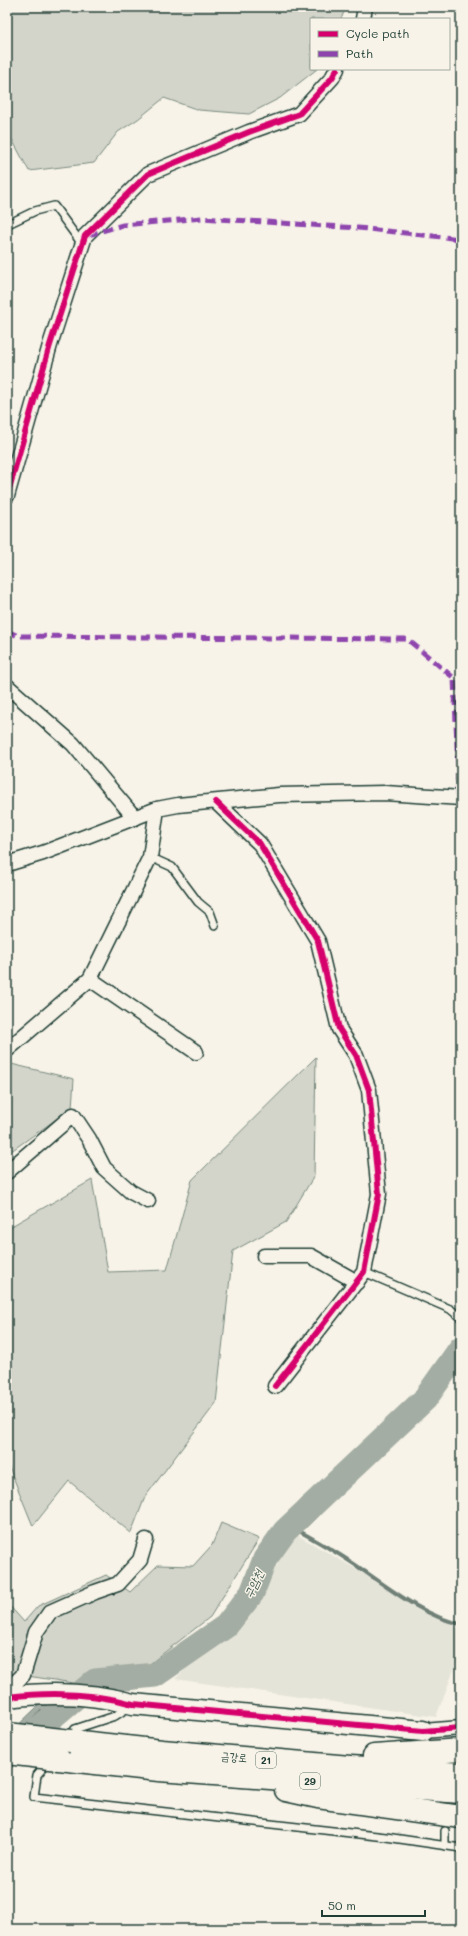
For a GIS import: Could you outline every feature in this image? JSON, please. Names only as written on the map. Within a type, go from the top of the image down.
[{"type":"highway","name":"금강로","points":[[7,1734],[62,1749],[461,1792]]},
{"type":"highway","name":"금강로","points":[[7,1753],[62,1749]]},
{"type":"highway","points":[[160,1760],[312,1759],[395,1756],[461,1750]]},
{"type":"highway","name":"금강로","points":[[160,1760],[350,1767],[461,1774]]},
{"type":"highway","points":[[160,1760],[318,1798],[461,1816]]},
{"type":"street","points":[[363,18],[365,7]]},
{"type":"street","points":[[7,496],[41,375],[85,236],[148,174],[249,132],[299,114],[332,78],[336,70]]},
{"type":"street","points":[[7,686],[73,744],[135,818]]},
{"type":"street","points":[[7,864],[42,853],[157,809],[178,804],[216,802],[279,795],[377,793],[459,798]]},
{"type":"street","points":[[216,802],[260,844],[318,941],[339,1028],[356,1055],[370,1090],[379,1194],[361,1277],[275,1386]]},
{"type":"street","points":[[7,1050],[90,979],[150,857],[157,809]]},
{"type":"street","points":[[90,979],[196,1052]]},
{"type":"street","points":[[7,1172],[72,1115],[89,1139],[104,1168],[131,1192],[148,1201]]},
{"type":"street","points":[[264,1256],[311,1256],[361,1277]]},
{"type":"street","points":[[7,1691],[23,1675],[36,1632],[50,1612],[95,1592],[118,1584],[140,1560],[146,1540]]},
{"type":"street","points":[[7,1697],[36,1693],[112,1699],[133,1704],[424,1740],[461,1728]]},
{"type":"lane","points":[[8,224],[35,211],[54,206],[82,244]]},
{"type":"lane","points":[[150,857],[172,867],[198,902],[210,912],[214,926]]},
{"type":"lane","points":[[361,1277],[450,1309],[459,1317]]},
{"type":"lane","points":[[133,1704],[116,1716],[75,1728],[62,1749],[37,1775],[34,1797],[386,1837],[461,1848]]},
{"type":"lane","points":[[445,1831],[445,1846]]},
{"type":"shaded area","points":[[7,7],[346,7],[341,18],[310,18],[310,70],[316,70],[280,98],[249,114],[199,110],[164,98],[138,119],[118,132],[94,163],[29,171],[7,130]]},
{"type":"shaded area","points":[[316,1057],[314,1176],[286,1222],[233,1251],[216,1403],[145,1497],[131,1533],[69,1481],[33,1526],[7,1462],[7,1231],[15,1224],[92,1180],[108,1272],[167,1270],[192,1180]]},
{"type":"shaded area","points":[[7,1063],[74,1079],[72,1108],[7,1154]]},
{"type":"shaded area","points":[[221,1523],[259,1539],[210,1617],[147,1666],[93,1672],[74,1683],[7,1673],[7,1603],[24,1622],[38,1606],[106,1575],[130,1592],[158,1565],[193,1566],[212,1545]]},
{"type":"shaded area","points":[[294,1533],[461,1630],[461,1651],[436,1717],[175,1679],[259,1599]]},
{"type":"water","points":[[39,1705],[77,1708],[51,1730],[7,1772],[7,1736]]},
{"type":"waterway","name":"구암천","points":[[38,1729],[95,1681],[155,1675],[226,1626],[252,1593],[265,1559],[285,1531],[425,1399],[461,1348]]},
{"type":"waterway","points":[[290,1526],[354,1564],[405,1599],[433,1615],[461,1624]]},
{"type":"marked path","points":[[88,235],[123,225],[202,218],[358,228],[461,239]]},
{"type":"marked path","points":[[7,631],[18,636],[407,639],[454,678],[458,766],[457,798]]},
{"type":"cycle path","points":[[7,496],[50,345],[85,236],[148,174],[249,132],[299,114],[332,78],[336,70]]},
{"type":"cycle path","points":[[216,802],[260,844],[318,941],[339,1029],[356,1055],[369,1090],[379,1194],[364,1272],[275,1386]]},
{"type":"cycle path","points":[[7,1697],[38,1694],[70,1694],[118,1700],[133,1704],[423,1731],[461,1728]]}]
